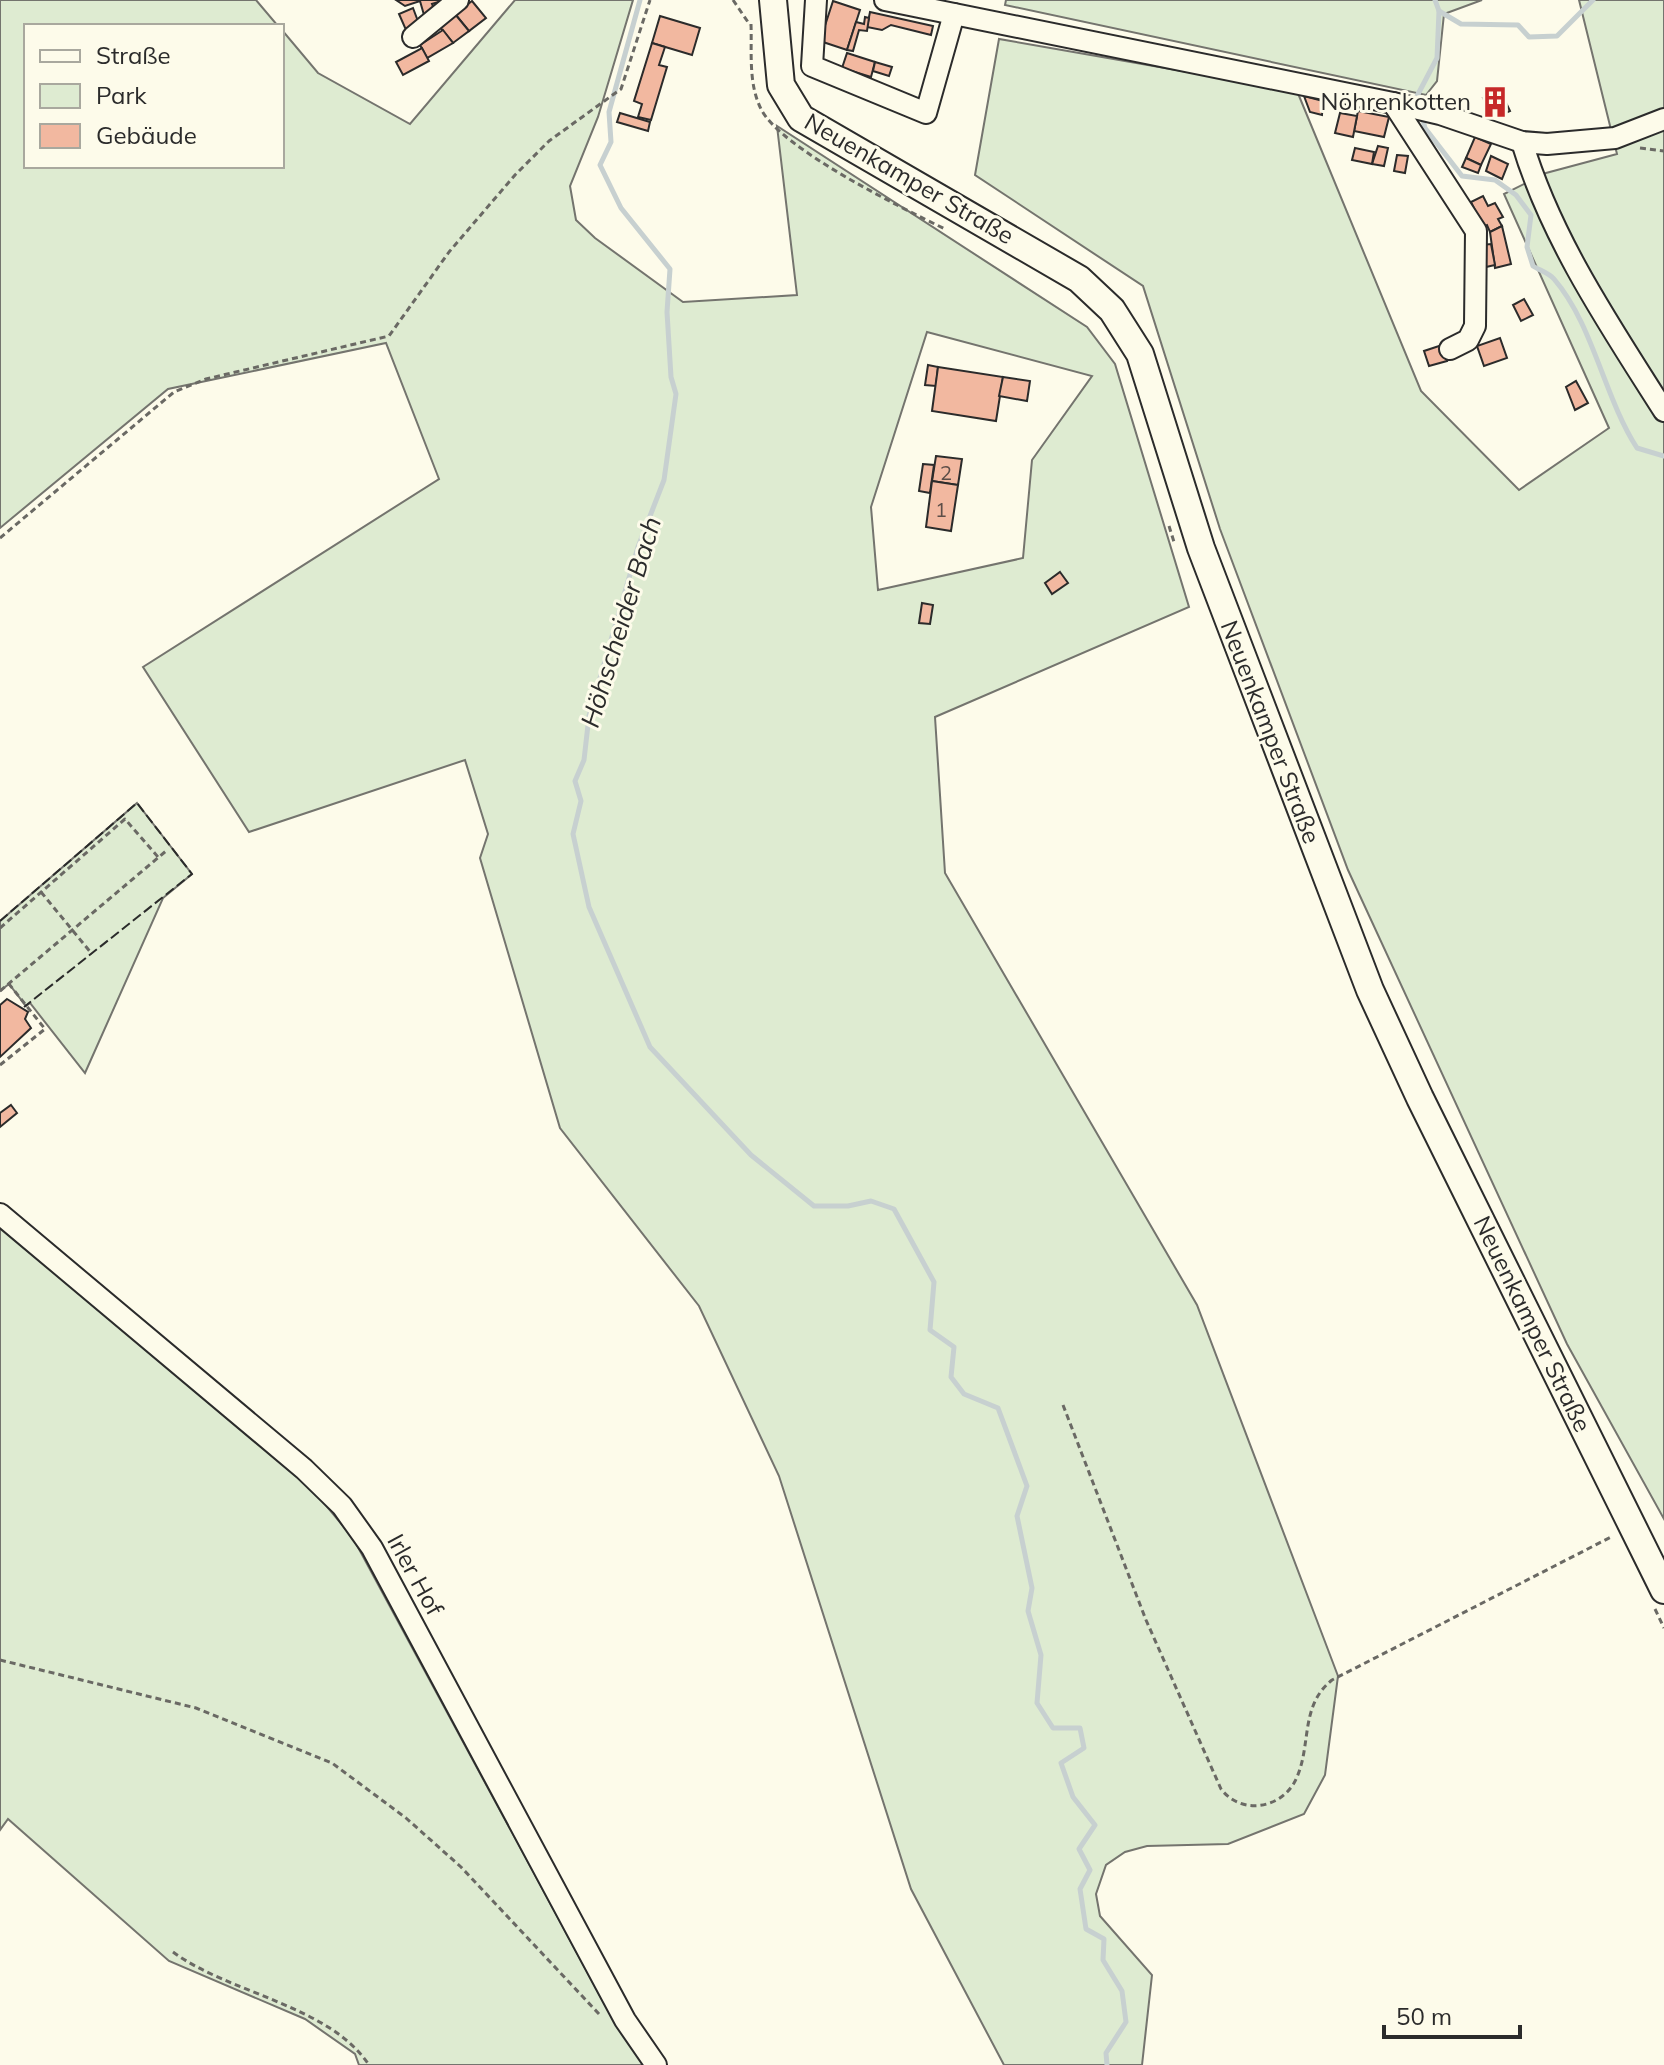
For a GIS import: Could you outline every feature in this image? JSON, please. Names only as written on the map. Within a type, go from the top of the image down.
[{"type":"main road","name":"Neuenkamper Straße","points":[[773,0],[776,62],[781,85],[801,118],[1079,279],[1112,310],[1134,340],[1154,391],[1179,485],[1201,548],[1370,990],[1632,1526],[1658,1597]]},
{"type":"street","points":[[413,37],[458,0]]},
{"type":"street","points":[[816,0],[812,66],[926,113],[954,14]]},
{"type":"street","points":[[885,0],[1402,105],[1440,114],[1522,142],[1590,142],[1623,135],[1664,119]]},
{"type":"street","points":[[1402,105],[1476,231],[1475,326],[1468,340],[1450,349]]},
{"type":"street","points":[[1522,142],[1536,191],[1563,244],[1664,411]]},
{"type":"street","name":"Irler Hof","points":[[0,1214],[304,1469],[342,1506],[372,1548],[625,2020],[656,2065]]},
{"type":"path","points":[[0,538],[174,392],[206,379],[389,336],[449,252],[515,175],[549,141],[618,90],[650,0]]},
{"type":"path","points":[[733,0],[752,29],[754,90],[761,110],[775,129],[901,207],[954,233]]},
{"type":"path","points":[[1168,520],[1177,549]]},
{"type":"path","points":[[0,928],[125,819],[159,857]]},
{"type":"path","points":[[0,991],[166,851]]},
{"type":"path","points":[[41,892],[92,954]]},
{"type":"path","points":[[0,1065],[45,1029],[9,984]]},
{"type":"path","points":[[1063,1405],[1171,1679],[1221,1789],[1234,1804],[1242,1806],[1270,1802],[1293,1785],[1310,1709],[1322,1688],[1332,1680],[1632,1526]]},
{"type":"path","points":[[1658,1597],[1664,1628]]},
{"type":"path","points":[[0,1660],[196,1708],[296,1745],[332,1763],[424,1833],[461,1867],[608,2025]]},
{"type":"path","points":[[173,1952],[213,1976],[318,2023],[353,2047],[369,2065]]},
{"type":"green space","points":[[0,0],[256,0],[276,24],[24,24],[24,168],[284,168],[284,32],[318,73],[410,124],[515,0],[633,0],[598,117],[570,186],[576,220],[595,238],[683,302],[797,295],[777,126],[1087,327],[1115,364],[1189,607],[935,717],[945,873],[1197,1305],[1338,1676],[1325,1775],[1304,1814],[1228,1844],[1147,1846],[1125,1852],[1106,1865],[1096,1894],[1100,1916],[1152,1975],[1142,2065],[1004,2065],[911,1889],[779,1476],[699,1306],[560,1128],[480,858],[488,834],[465,760],[249,832],[143,667],[439,479],[386,343],[168,389],[0,528]],"holes":[[[927,332],[1092,376],[1032,460],[1023,558],[878,590],[871,507]]]},
{"type":"green space","points":[[1006,0],[1482,0],[1444,14],[1437,81],[1426,95],[1005,5]]},
{"type":"green space","points":[[1579,0],[1664,0],[1664,1519],[1567,1344],[1348,870],[1220,529],[1143,286],[975,175],[999,39],[1297,91],[1421,391],[1519,490],[1609,428],[1504,194],[1546,173],[1617,154]]},
{"type":"green space","points":[[137,803],[192,874],[163,898],[85,1073],[30,1003],[26,1006],[9,984],[0,991],[0,921]]},
{"type":"green space","points":[[0,1222],[314,1491],[353,1538],[605,2005],[645,2065],[359,2065],[355,2054],[305,2019],[169,1961],[8,1819],[0,1830]]},
{"type":"building","points":[[396,0],[445,0],[432,4],[435,11],[424,15],[420,1],[405,6]]},
{"type":"building","points":[[472,1],[486,18],[469,31],[455,14]]},
{"type":"building","points":[[833,1],[860,10],[847,50],[820,41]]},
{"type":"building","points":[[413,8],[419,24],[406,30],[399,14]]},
{"type":"building","points":[[870,12],[933,26],[931,35],[891,25],[882,30],[867,27]]},
{"type":"building","points":[[455,14],[469,31],[453,43],[439,26]]},
{"type":"building","points":[[660,16],[700,28],[692,55],[652,43]]},
{"type":"building","points":[[865,17],[869,18],[867,31],[859,30],[853,51],[847,50],[856,22],[864,24]]},
{"type":"building","points":[[443,30],[453,43],[427,58],[420,45]]},
{"type":"building","points":[[652,43],[665,47],[659,65],[667,67],[651,120],[638,117],[642,104],[634,101]]},
{"type":"building","points":[[422,48],[429,61],[403,75],[396,62]]},
{"type":"building","points":[[847,53],[875,62],[871,77],[842,68]]},
{"type":"building","points":[[875,62],[892,67],[889,76],[873,71]]},
{"type":"building","name":"Nöhrenkotten","points":[[1500,90],[1510,111],[1492,119],[1483,98]]},
{"type":"building","points":[[1304,96],[1323,101],[1322,115],[1310,112]]},
{"type":"building","points":[[1358,111],[1389,117],[1384,137],[1354,131]]},
{"type":"building","points":[[620,113],[650,122],[648,131],[617,122]]},
{"type":"building","points":[[1340,113],[1357,116],[1353,137],[1335,133]]},
{"type":"building","points":[[1475,137],[1491,144],[1481,165],[1466,158]]},
{"type":"building","points":[[1378,146],[1388,148],[1384,166],[1372,164]]},
{"type":"building","points":[[1355,148],[1374,152],[1372,164],[1352,160]]},
{"type":"building","points":[[1397,155],[1408,156],[1405,173],[1394,171]]},
{"type":"building","points":[[1491,156],[1508,164],[1502,179],[1486,171]]},
{"type":"building","points":[[1466,158],[1481,165],[1478,173],[1462,167]]},
{"type":"building","points":[[1483,196],[1488,206],[1495,203],[1503,217],[1498,219],[1502,226],[1490,232],[1487,225],[1483,227],[1471,202]]},
{"type":"building","points":[[1502,226],[1511,264],[1495,268],[1490,232]]},
{"type":"building","points":[[1491,244],[1495,265],[1486,267],[1482,245]]},
{"type":"building","points":[[1524,299],[1533,315],[1521,321],[1513,305]]},
{"type":"building","points":[[1500,338],[1507,358],[1484,366],[1477,346]]},
{"type":"building","points":[[1442,345],[1447,361],[1429,366],[1424,351]]},
{"type":"building","points":[[928,365],[938,367],[936,386],[925,385]]},
{"type":"building","points":[[938,367],[1003,377],[996,421],[932,411]]},
{"type":"building","points":[[1003,377],[1030,381],[1027,401],[999,396]]},
{"type":"building","points":[[1576,381],[1588,403],[1575,410],[1566,387]]},
{"type":"building","points":[[936,456],[962,459],[958,485],[932,481]]},
{"type":"building","points":[[923,464],[934,465],[930,493],[919,491]]},
{"type":"building","points":[[932,481],[958,485],[951,531],[926,527]]},
{"type":"building","points":[[1060,572],[1068,583],[1052,594],[1045,583]]},
{"type":"building","points":[[922,603],[933,605],[930,624],[919,623]]},
{"type":"building","points":[[7,999],[28,1012],[25,1019],[31,1028],[0,1057],[0,1005]]},
{"type":"building","points":[[11,1105],[17,1113],[0,1127],[0,1113]]},
{"type":"waterway","name":"Höhscheider Bach","points":[[640,0],[609,112],[611,142],[600,165],[621,208],[670,269],[667,312],[671,377],[676,394],[664,480],[638,547],[589,716],[584,760],[575,781],[581,801],[573,834],[589,907],[650,1047],[751,1155],[814,1206],[848,1206],[871,1201],[894,1209],[934,1282],[930,1330],[954,1347],[951,1377],[964,1394],[998,1408],[1027,1486],[1017,1516],[1032,1588],[1028,1611],[1041,1655],[1037,1703],[1053,1728],[1080,1728],[1084,1748],[1061,1763],[1073,1797],[1095,1825],[1079,1849],[1090,1870],[1080,1889],[1086,1929],[1104,1939],[1103,1960],[1122,1991],[1126,2022],[1106,2053],[1107,2065]]},
{"type":"waterway","points":[[1435,0],[1439,11],[1461,24],[1518,25],[1529,37],[1557,36],[1593,0]]},
{"type":"waterway","points":[[1417,103],[1416,98],[1437,58],[1439,11]]},
{"type":"waterway","points":[[1422,116],[1425,128],[1462,176],[1495,180],[1516,195],[1531,215],[1527,247],[1533,266],[1552,277],[1579,317],[1637,448],[1664,456]]},
{"type":"fence","points":[[0,921],[137,803],[192,874],[24,1007]]},
{"type":"place","name":"Nöhrenkotten","points":[[1495,102]]}]
